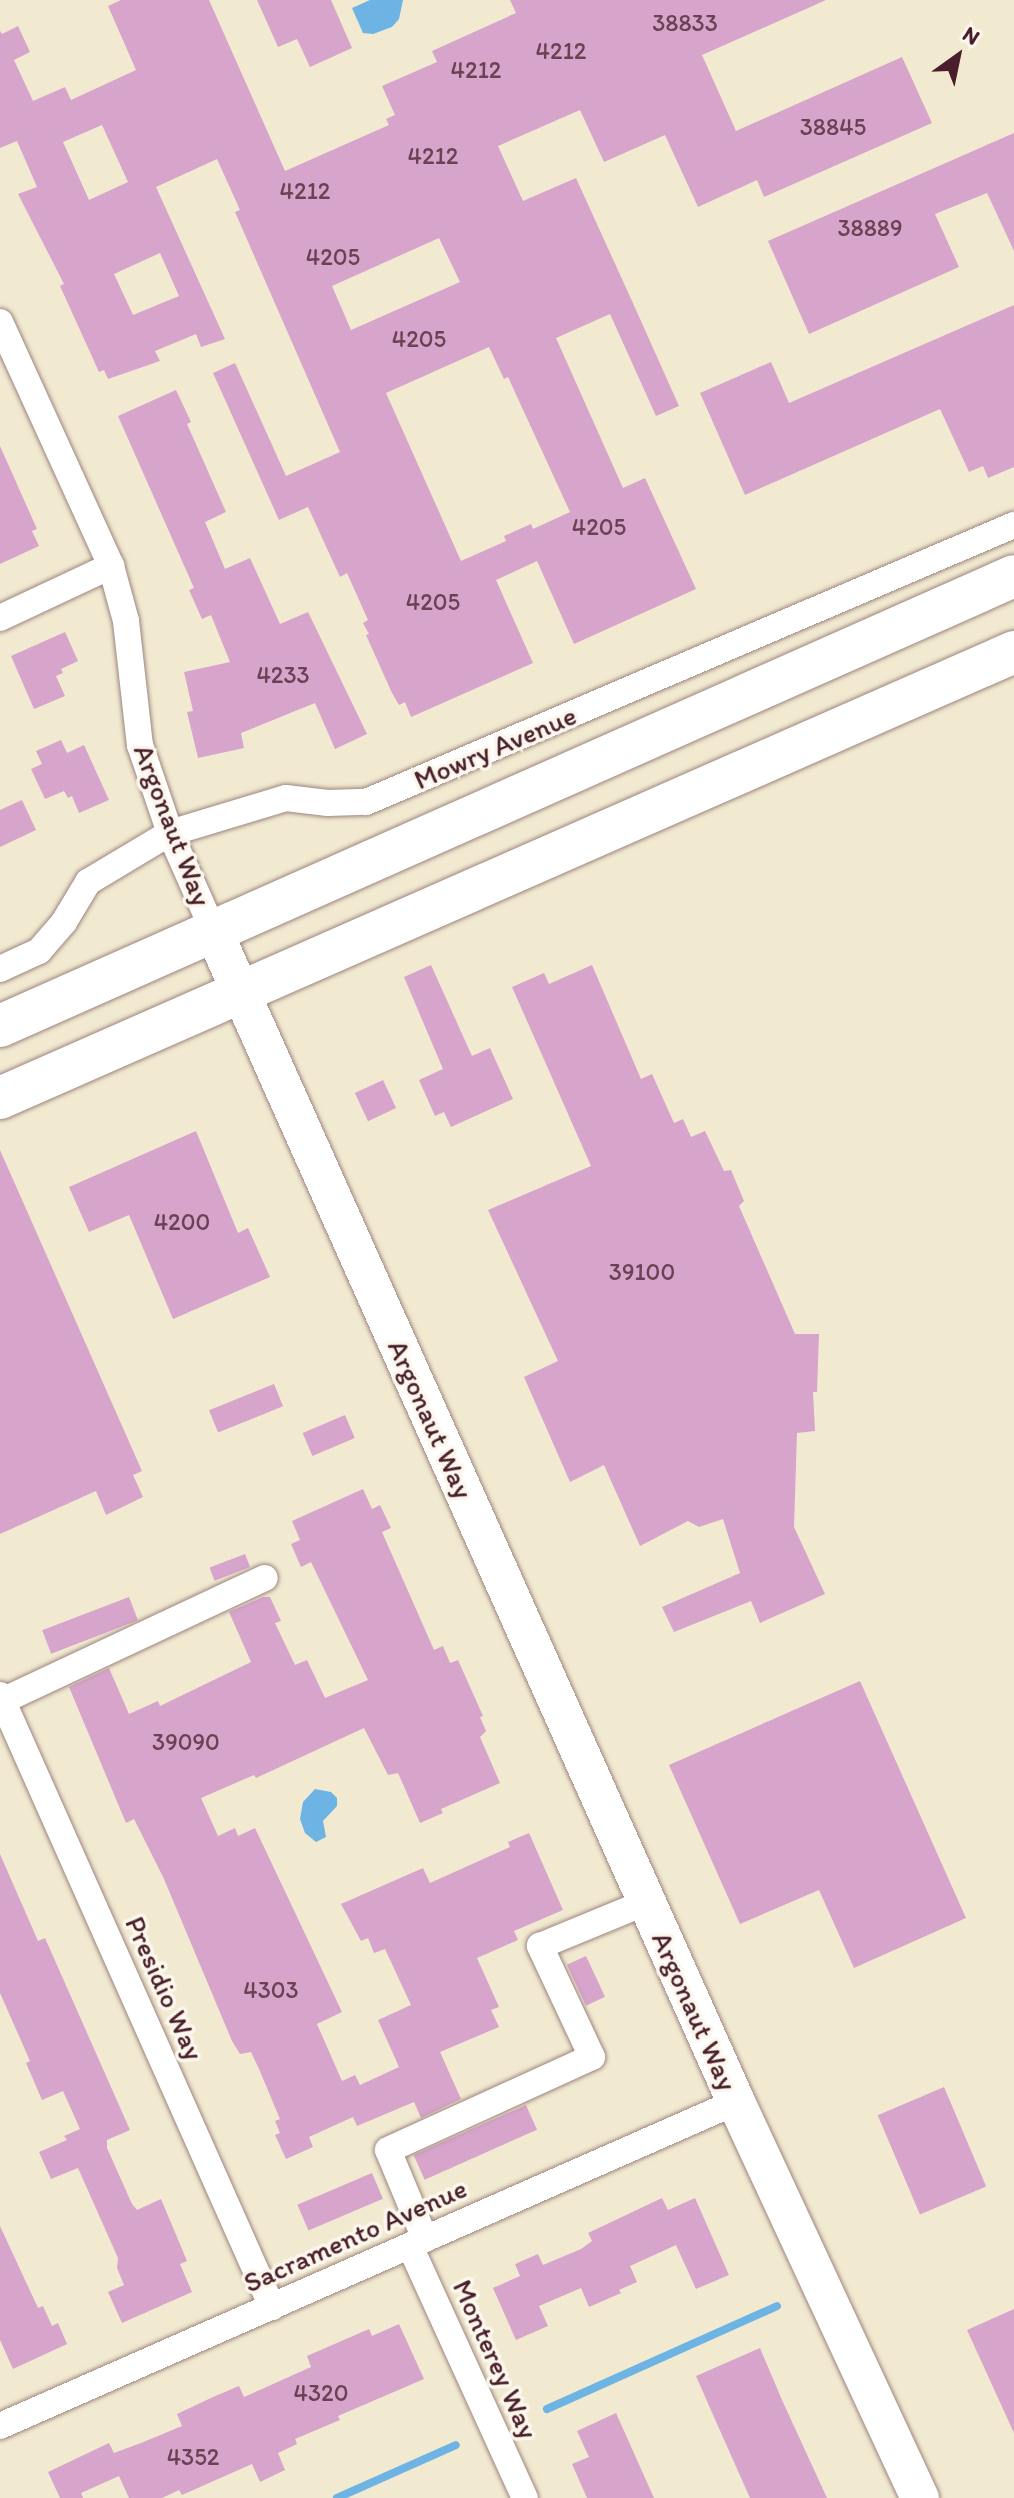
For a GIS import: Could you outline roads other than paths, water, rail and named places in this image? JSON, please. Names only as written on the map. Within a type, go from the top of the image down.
[{"type":"main road","name":"Mowry Avenue","points":[[0,1026],[1014,576]]},
{"type":"main road","points":[[0,1098],[1014,652]]},
{"type":"street","name":"Argonaut Way","points":[[0,322],[111,566],[126,621],[140,745],[170,833],[736,2102],[920,2498]]},
{"type":"street","name":"Mowry Avenue","points":[[0,969],[39,951],[64,922],[88,882],[170,833],[286,798],[328,803],[366,802],[1014,525]]},
{"type":"street","points":[[0,618],[111,566]]},
{"type":"street","points":[[1,1698],[265,1578]]},
{"type":"street","name":"Presidio Way","points":[[1,1698],[272,2307]]},
{"type":"street","name":"Monterey Way","points":[[525,2498],[417,2242],[388,2150],[592,2057],[540,1946],[647,1902]]},
{"type":"street","name":"Sacramento Avenue","points":[[0,2426],[736,2102]]},
{"type":"water","points":[[370,0],[403,0],[399,19],[392,27],[373,34],[363,33],[352,8]]},
{"type":"water","points":[[315,1789],[331,1792],[337,1798],[337,1806],[323,1821],[326,1837],[316,1842],[305,1833],[300,1819],[303,1802]]},
{"type":"waterway","points":[[547,2409],[777,2306]]},
{"type":"waterway","points":[[337,2498],[456,2445]]}]
